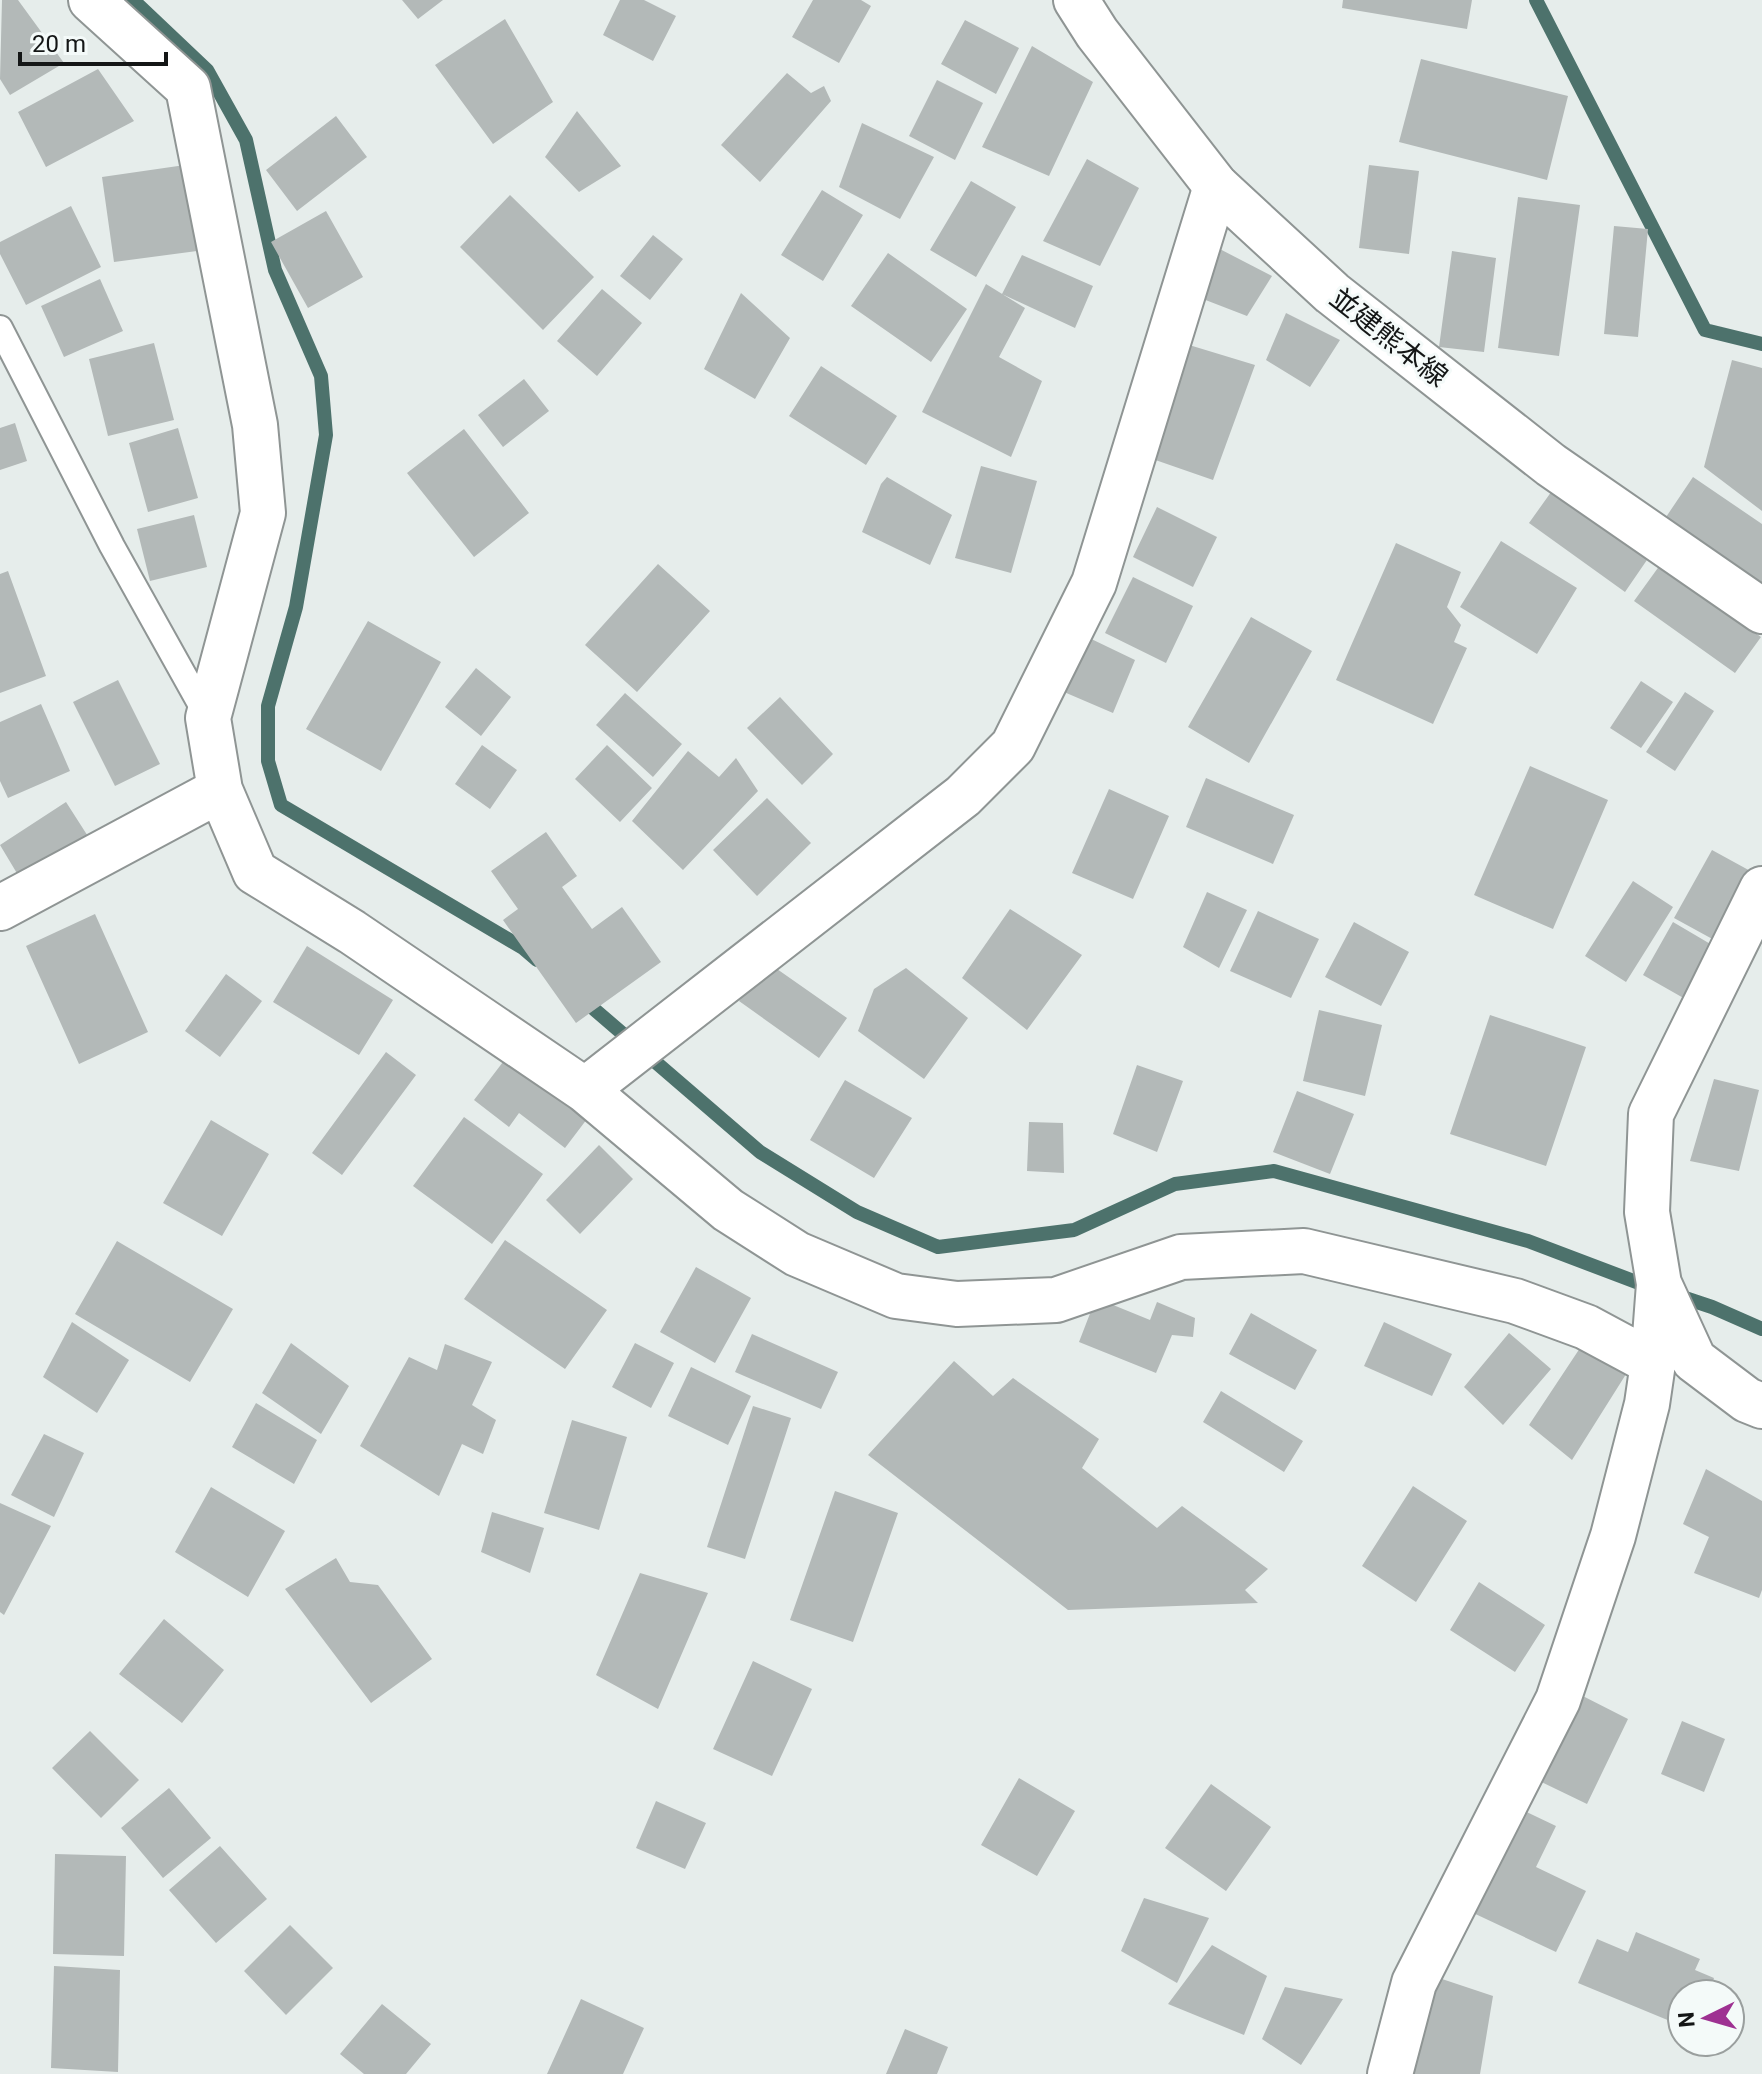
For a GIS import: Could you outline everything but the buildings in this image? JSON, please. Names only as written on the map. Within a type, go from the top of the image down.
[{"type":"street","points":[[91,0],[188,88],[255,425],[263,513],[208,718],[220,790],[255,872],[352,932],[585,1090],[728,1210],[797,1254],[896,1296],[957,1304],[1056,1300],[1181,1257],[1304,1251],[1515,1301],[1586,1327],[1653,1363]]},
{"type":"street","name":"並建熊本線","points":[[1076,0],[1097,33],[1216,186],[1332,293],[1551,465],[1762,611]]},
{"type":"street","points":[[585,1090],[963,796],[1013,746],[1094,583],[1216,186]]},
{"type":"street","points":[[0,908],[220,790]]},
{"type":"street","points":[[1390,2074],[1414,1983],[1558,1700],[1613,1536],[1647,1404],[1653,1363],[1659,1284],[1647,1212],[1651,1114],[1762,889]]},
{"type":"street","points":[[1659,1284],[1694,1360],[1747,1400],[1762,1406]]},
{"type":"lane","points":[[0,328],[112,546],[208,718]]},
{"type":"waterway","points":[[133,0],[207,70],[246,140],[275,270],[321,376],[326,435],[296,607],[268,706],[268,761],[281,805],[523,948],[537,960]]},
{"type":"waterway","points":[[1536,0],[1705,330],[1762,344]]},
{"type":"waterway","points":[[580,997],[760,1152],[857,1212],[938,1247],[1074,1230],[1175,1184],[1274,1171],[1528,1241],[1652,1288]]},
{"type":"waterway","points":[[1676,1295],[1762,1329]]}]
